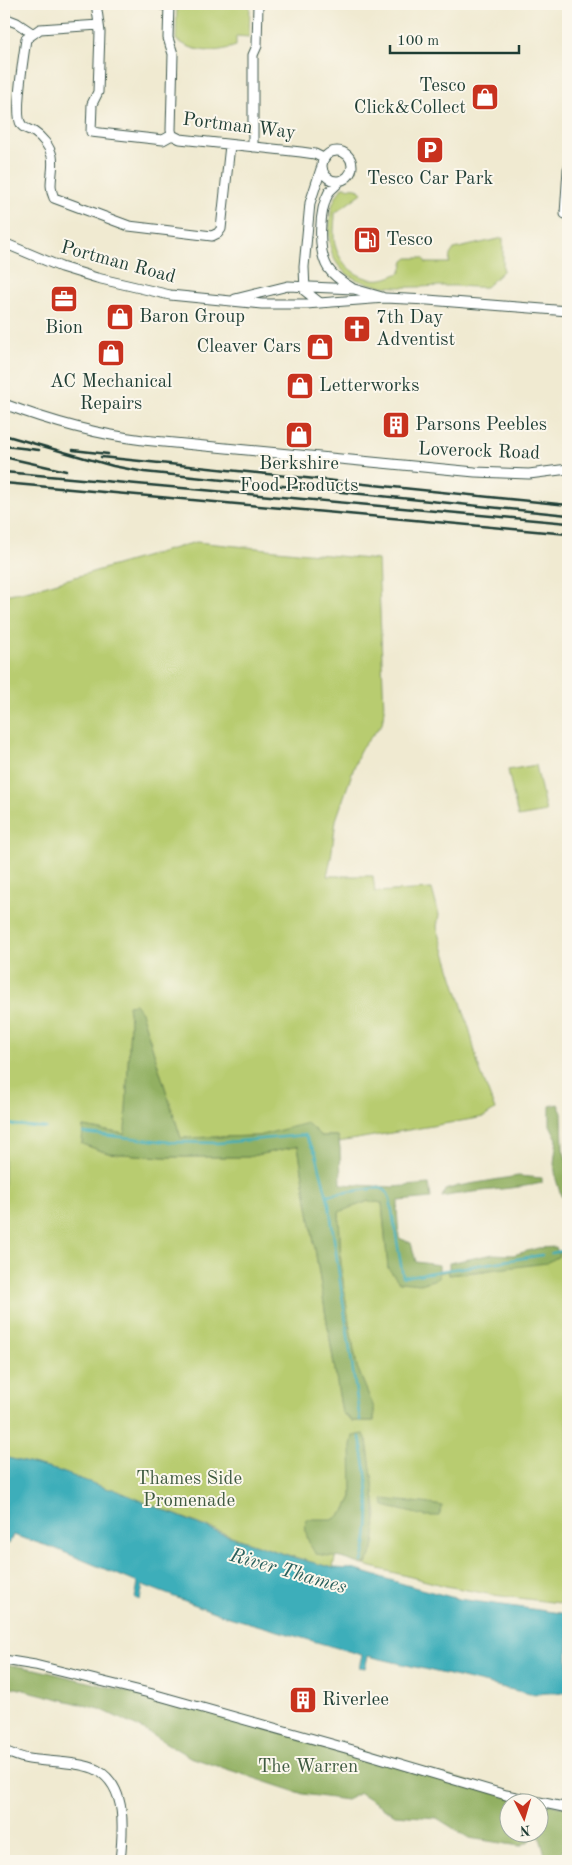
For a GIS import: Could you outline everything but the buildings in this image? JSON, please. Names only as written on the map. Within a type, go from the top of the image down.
[{"type":"street","points":[[157,4],[169,5],[168,38],[173,54],[172,135]]},
{"type":"street","points":[[253,147],[253,55],[257,46],[258,4]]},
{"type":"street","points":[[97,6],[99,25],[40,29],[26,39],[19,100],[19,122],[22,126],[35,132],[47,145],[52,157],[50,189],[54,198],[130,226],[212,236],[221,229],[230,145]]},
{"type":"street","points":[[4,18],[17,23],[32,33]]},
{"type":"street","name":"Portman Way","points":[[99,25],[98,92],[92,104],[91,132],[163,140],[172,135],[180,139],[315,154],[323,158]]},
{"type":"street","points":[[337,150],[343,152],[352,161],[352,170],[347,178],[340,181],[330,192],[325,207],[321,230],[322,250],[330,271],[330,288],[329,292],[319,302],[308,295],[304,288],[304,267],[310,203],[321,169],[323,158],[330,152],[337,150]]},
{"type":"street","points":[[321,169],[330,180],[340,181]]},
{"type":"street","points":[[566,214],[568,169]]},
{"type":"street","name":"Portman Road","points":[[4,243],[97,278],[170,295],[262,304],[306,304],[385,298],[436,300],[568,311]]},
{"type":"street","points":[[288,286],[296,280],[304,267]]},
{"type":"street","points":[[330,271],[354,289]]},
{"type":"street","name":"Portman Road","points":[[228,300],[288,286],[354,289],[385,298]]},
{"type":"street","name":"Loverock Road","points":[[4,404],[88,431],[143,440],[475,472],[529,474],[568,469]]},
{"type":"street","points":[[4,1660],[35,1665],[150,1693],[506,1795],[568,1808]]},
{"type":"street","points":[[4,1752],[27,1759],[64,1763],[96,1770],[111,1780],[120,1801],[123,1835],[120,1861]]},
{"type":"green space","points":[[177,4],[250,4],[249,37],[236,36],[236,46],[223,50],[205,51],[187,46],[176,40]]},
{"type":"green space","points":[[343,187],[357,188],[362,193],[335,213],[335,244],[343,261],[353,272],[360,276],[374,279],[389,277],[401,272],[404,261],[408,258],[423,258],[426,263],[449,263],[450,255],[454,249],[503,238],[503,271],[486,287],[388,287],[370,284],[354,278],[341,268],[332,254],[329,233],[330,214],[333,203]]},
{"type":"green space","name":"Thames Side Promenade","points":[[196,542],[378,560],[384,711],[382,724],[360,750],[336,820],[327,876],[373,876],[375,892],[432,889],[439,915],[437,927],[470,1031],[478,1065],[495,1110],[484,1117],[339,1142],[338,1136],[320,1136],[307,1124],[258,1136],[181,1138],[141,1012],[129,1006],[125,1134],[83,1127],[82,1144],[108,1153],[163,1157],[248,1157],[298,1146],[342,1413],[353,1421],[374,1421],[374,1409],[357,1367],[349,1322],[341,1267],[339,1211],[369,1201],[382,1203],[388,1268],[439,1278],[439,1273],[449,1271],[449,1275],[485,1271],[558,1256],[558,1253],[568,1251],[568,1604],[493,1595],[446,1586],[364,1565],[367,1563],[377,1515],[367,1441],[353,1482],[352,1497],[345,1511],[333,1568],[249,1542],[113,1489],[108,1489],[59,1471],[4,1457],[4,595],[30,590]]},
{"type":"green space","points":[[536,765],[546,812],[518,817],[508,770]]},
{"type":"green space","points":[[135,1004],[141,1012],[181,1138],[258,1136],[307,1123],[321,1136],[338,1136],[341,1184],[393,1187],[429,1184],[431,1198],[399,1201],[397,1209],[399,1238],[411,1243],[416,1262],[439,1265],[439,1278],[421,1284],[399,1282],[388,1268],[382,1203],[369,1201],[339,1212],[341,1267],[349,1322],[357,1367],[374,1408],[374,1421],[353,1421],[342,1413],[298,1146],[248,1157],[163,1157],[108,1153],[82,1144],[83,1127],[125,1134],[130,1022],[128,1005]]},
{"type":"green space","points":[[558,1104],[562,1113],[563,1149],[568,1164],[568,1198],[561,1196],[554,1163],[557,1139],[550,1125],[550,1106]]},
{"type":"green space","points":[[518,1176],[542,1178],[542,1183],[442,1197],[445,1190],[458,1186]]},
{"type":"green space","points":[[556,1247],[559,1256],[547,1263],[449,1275],[449,1263],[493,1254],[513,1255],[538,1248]]},
{"type":"green space","points":[[364,1434],[367,1441],[373,1487],[376,1527],[370,1557],[363,1565],[341,1558],[316,1554],[307,1538],[306,1519],[334,1519],[345,1511],[352,1497],[351,1445],[353,1436]]},
{"type":"green space","points":[[383,1499],[443,1506],[439,1516],[425,1516],[384,1506]]},
{"type":"green space","name":"The Warren","points":[[4,1664],[35,1669],[175,1703],[508,1792],[500,1792],[500,1842],[527,1842],[520,1846],[469,1838],[437,1818],[395,1815],[360,1793],[346,1800],[303,1794],[190,1757],[144,1730],[100,1709],[4,1685]]},
{"type":"green space","name":"The Warren","points":[[550,1803],[568,1808],[568,1855],[563,1850],[552,1861],[547,1861],[541,1842],[550,1842]]},
{"type":"water","name":"River Thames","points":[[4,1457],[59,1471],[108,1489],[113,1489],[214,1531],[296,1558],[333,1568],[353,1569],[459,1599],[568,1614],[568,1692],[530,1694],[368,1656],[365,1668],[359,1667],[362,1655],[222,1615],[143,1585],[140,1600],[135,1598],[138,1583],[54,1548],[13,1535],[9,1544],[4,1542]]},
{"type":"waterway","points":[[4,1124],[46,1128]]},
{"type":"waterway","points":[[83,1133],[170,1142],[218,1143],[305,1135],[316,1154],[329,1204],[360,1420]]},
{"type":"waterway","points":[[327,1195],[376,1188],[385,1190],[390,1199],[403,1277],[542,1255]]},
{"type":"waterway","points":[[551,1253],[568,1250]]},
{"type":"waterway","points":[[360,1437],[367,1484],[369,1515],[366,1546],[362,1562]]},
{"type":"railway","points":[[4,435],[113,466],[144,472],[568,515]]},
{"type":"railway","points":[[4,446],[39,450]]},
{"type":"railway","points":[[73,450],[108,454]]},
{"type":"railway","points":[[4,457],[66,471]]},
{"type":"railway","points":[[101,457],[568,505]]},
{"type":"railway","points":[[4,472],[568,523]]},
{"type":"railway","points":[[4,483],[568,534]]},
{"type":"place","name":"Tesco Click&Collect","points":[[485,97]]},
{"type":"place","name":"Tesco Car Park","points":[[430,150]]},
{"type":"place","name":"Tesco","points":[[367,240]]},
{"type":"place","name":"Bion","points":[[64,299]]},
{"type":"place","name":"Baron Group","points":[[120,317]]},
{"type":"place","name":"7th Day Adventist","points":[[357,329]]},
{"type":"place","name":"Cleaver Cars","points":[[320,347]]},
{"type":"place","name":"AC Mechanical Repairs","points":[[111,353]]},
{"type":"place","name":"Letterworks","points":[[300,386]]},
{"type":"place","name":"Parsons Peebles","points":[[396,425]]},
{"type":"place","name":"Berkshire Food Products","points":[[299,435]]},
{"type":"place","name":"Riverlee","points":[[303,1700]]}]
